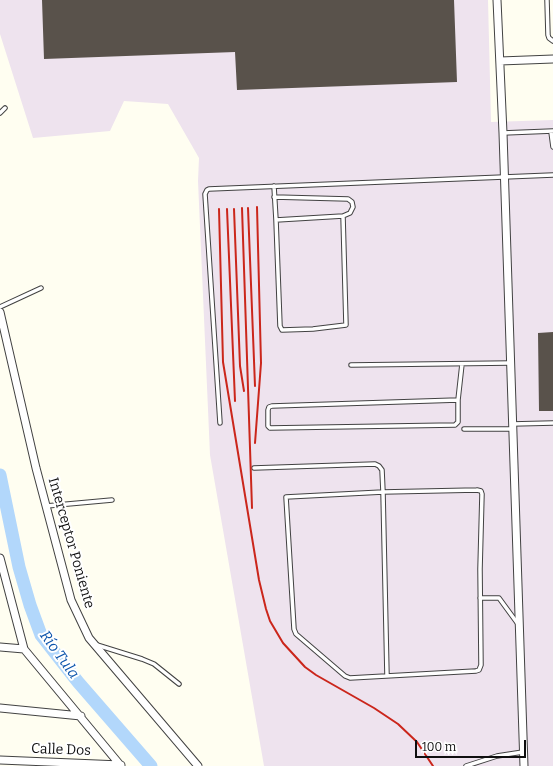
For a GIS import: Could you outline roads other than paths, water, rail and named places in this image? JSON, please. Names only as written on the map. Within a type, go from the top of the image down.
[{"type":"street","points":[[497,0],[503,133],[524,766]]},
{"type":"street","points":[[500,61],[553,60]]},
{"type":"street","name":"Interceptor Poniente","points":[[0,312],[46,506],[71,600],[89,638],[198,766]]},
{"type":"street","points":[[0,558],[24,649],[121,766]]},
{"type":"street","points":[[0,647],[24,649]]},
{"type":"street","points":[[0,708],[81,716]]},
{"type":"street","name":"Calle Dos","points":[[0,760],[121,766]]},
{"type":"lane","points":[[547,0],[548,34],[549,38],[553,41]]},
{"type":"lane","points":[[0,113],[5,108]]},
{"type":"lane","points":[[503,133],[552,131],[553,147]]},
{"type":"lane","points":[[220,423],[206,194],[207,190],[553,175]]},
{"type":"lane","points":[[274,186],[280,329],[282,330],[313,329],[346,325],[343,216]]},
{"type":"lane","points":[[274,196],[348,199],[352,202],[352,211],[343,216],[276,220]]},
{"type":"lane","points":[[0,307],[42,288]]},
{"type":"lane","points":[[351,365],[510,363]]},
{"type":"lane","points":[[458,400],[272,406],[269,407],[268,410],[268,426],[270,428],[455,425],[458,422],[458,400],[462,364]]},
{"type":"lane","points":[[464,430],[553,423]]},
{"type":"lane","points":[[254,468],[375,464],[382,470],[388,676]]},
{"type":"lane","points":[[481,491],[481,665],[479,670],[348,677],[295,632],[285,500],[287,497],[383,492],[481,491]]},
{"type":"lane","points":[[46,506],[112,500]]},
{"type":"lane","points":[[480,598],[499,598],[519,625]]},
{"type":"lane","points":[[94,644],[154,664],[179,684]]},
{"type":"lane","points":[[466,766],[497,756],[523,752]]},
{"type":"waterway","name":"Río Tula","points":[[0,475],[19,567],[30,605],[41,635],[78,682],[151,766]]},
{"type":"railway","points":[[255,443],[261,363],[257,207]]},
{"type":"railway","points":[[242,208],[252,508]]},
{"type":"railway","points":[[248,208],[255,386]]},
{"type":"railway","points":[[219,209],[223,362],[259,580],[270,621],[283,643],[305,667],[398,724],[417,742],[433,766]]},
{"type":"railway","points":[[227,209],[235,401]]},
{"type":"railway","points":[[234,209],[240,366],[244,391]]}]
